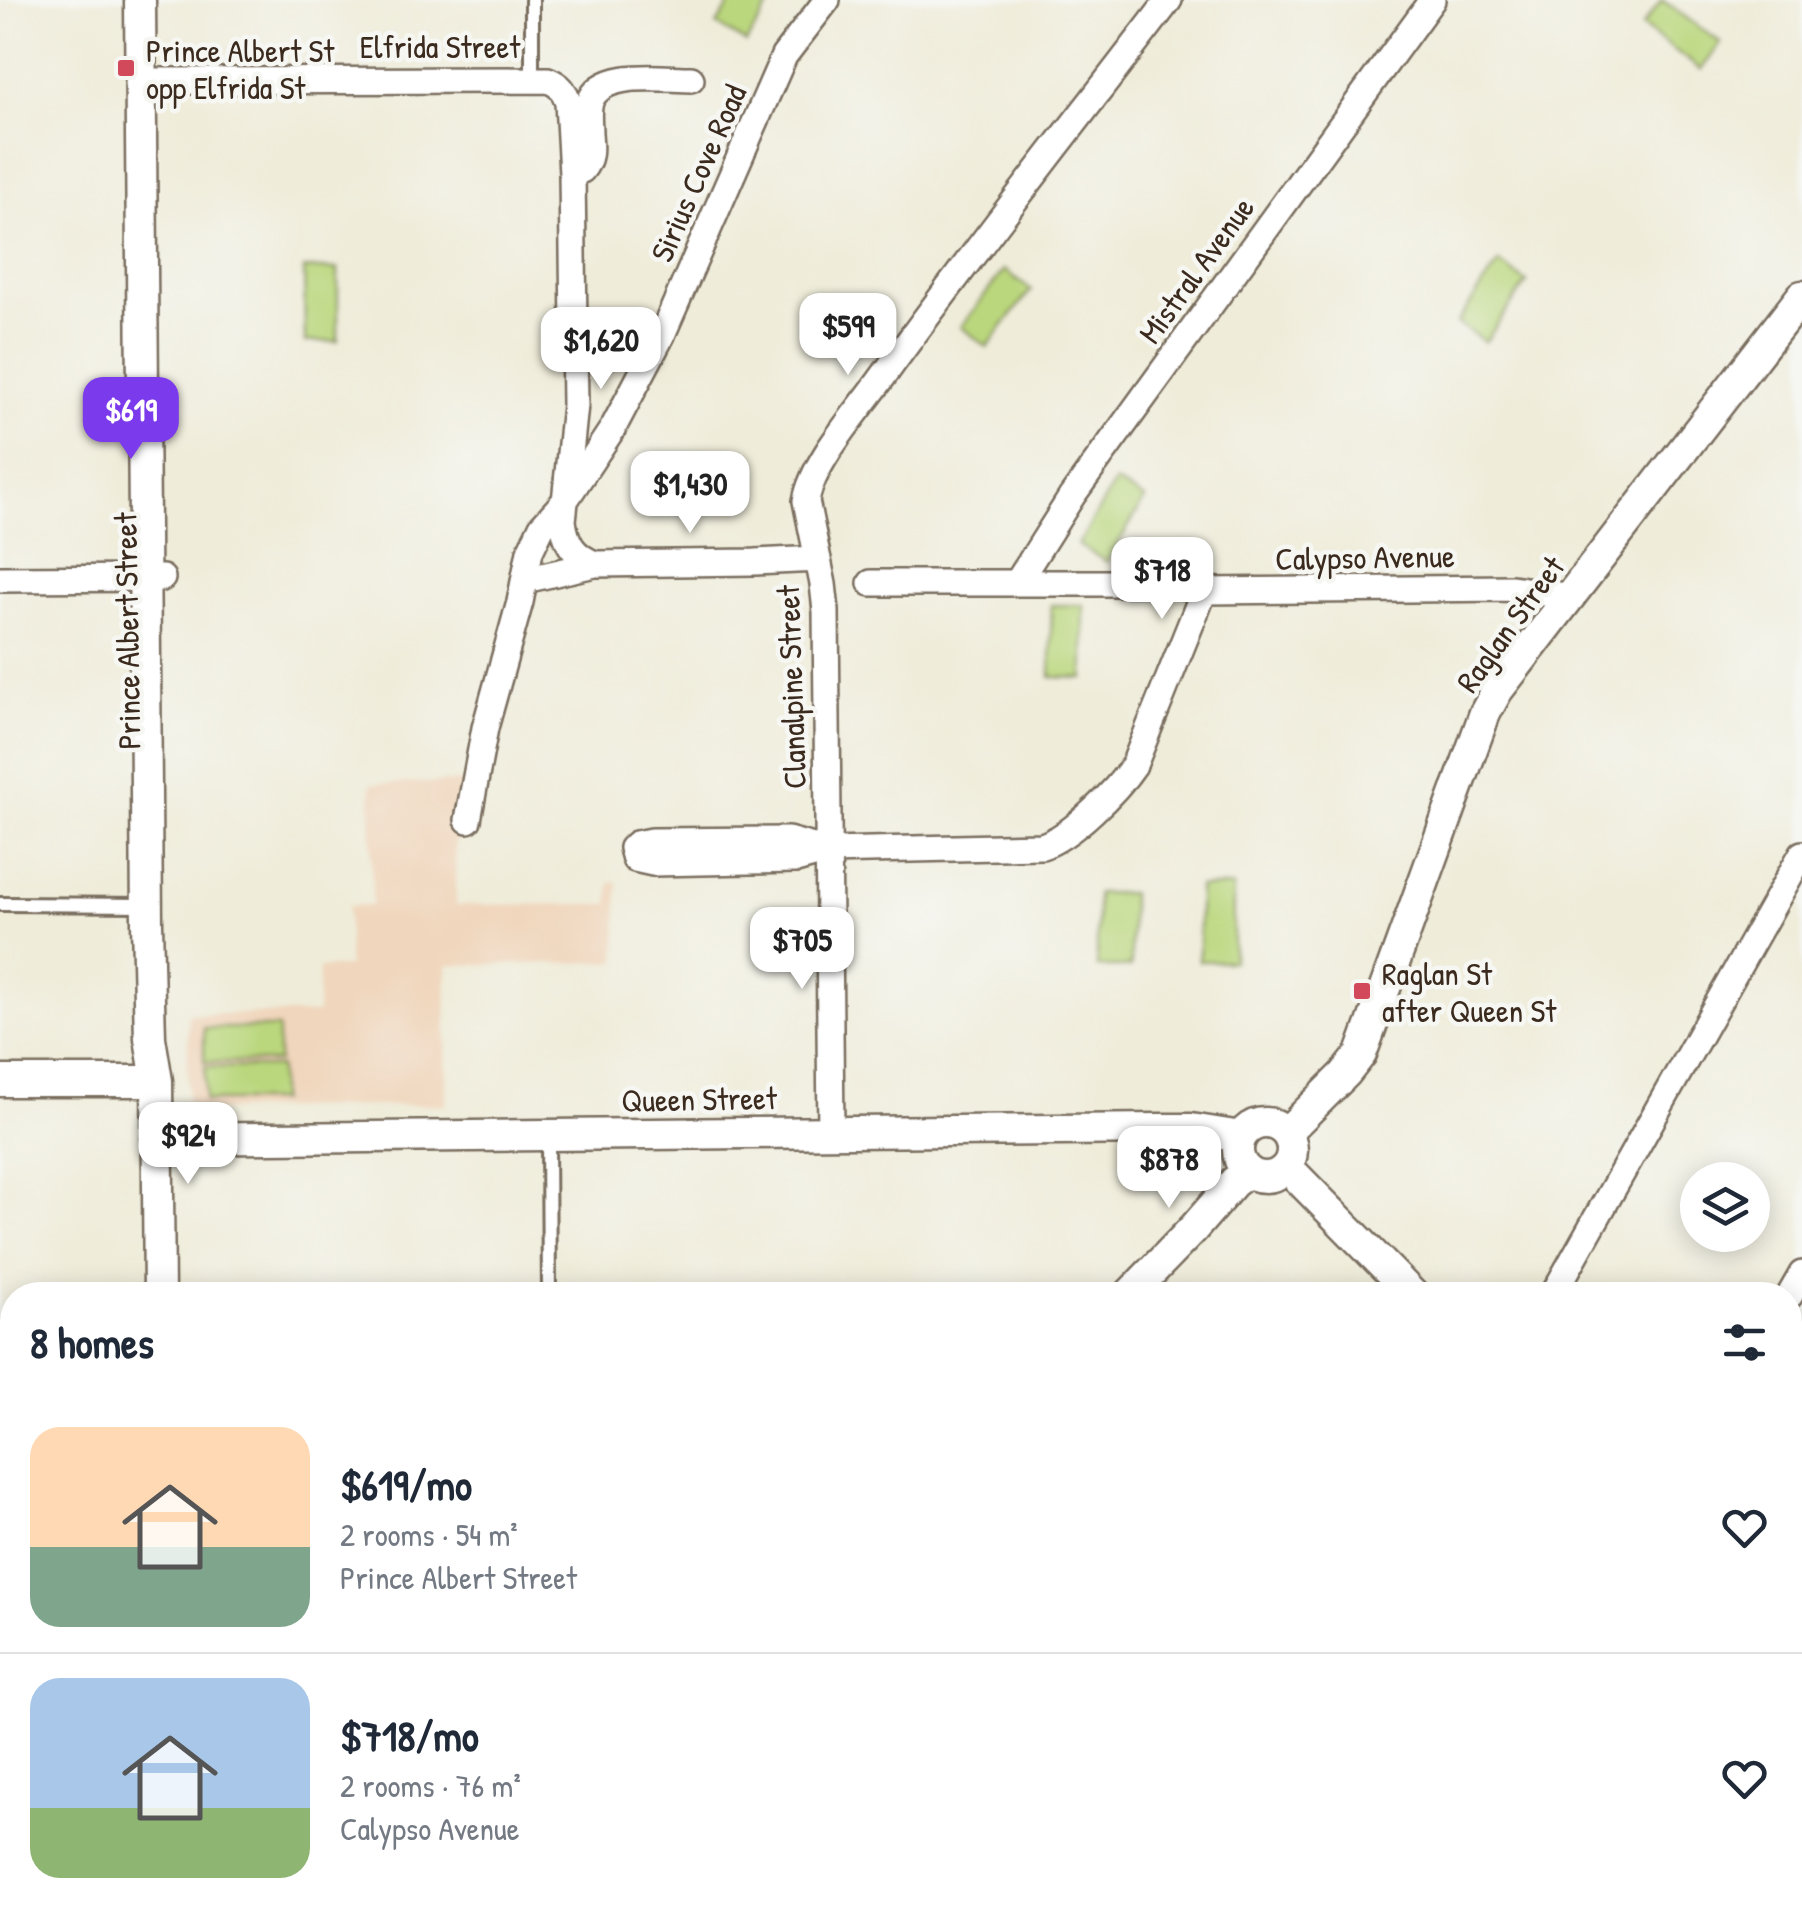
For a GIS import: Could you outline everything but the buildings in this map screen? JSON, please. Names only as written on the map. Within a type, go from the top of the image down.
[{"type":"street","name":"Prince Albert Street","points":[[140,0],[166,1033],[158,1081],[159,1282]]},
{"type":"street","name":"Prince Albert Street","points":[[156,0],[147,905],[150,1038],[158,1081]]},
{"type":"street","name":"Sirius Cove Road","points":[[468,820],[488,713],[530,551],[542,526],[564,502],[613,428],[662,335],[784,56],[827,0]]},
{"type":"street","name":"Clanalpine Street","points":[[831,1133],[826,610],[806,501],[808,489],[823,460],[900,354],[1168,0]]},
{"type":"street","name":"Mistral Avenue","points":[[1017,583],[1072,496],[1432,0]]},
{"type":"street","points":[[595,564],[571,549],[563,521],[575,405],[572,174],[582,170],[590,157],[588,106],[602,84],[632,78],[690,79]]},
{"type":"street","name":"Elfrida Street","points":[[156,81],[548,80],[558,84],[568,102],[572,174]]},
{"type":"street","name":"Raglan Street","points":[[1286,1132],[1360,1054],[1485,712],[1802,296]]},
{"type":"street","points":[[525,580],[595,564],[818,559]]},
{"type":"street","points":[[0,579],[153,578]]},
{"type":"street","name":"Calypso Avenue","points":[[872,583],[1172,583],[1204,591],[1512,588],[1572,597]]},
{"type":"street","points":[[828,852],[788,840],[651,841],[632,848],[635,859],[653,863],[796,860],[828,852],[1032,848],[1053,843],[1116,788],[1134,766],[1204,591]]},
{"type":"street","points":[[1560,1282],[1802,854]]},
{"type":"street","points":[[0,1081],[158,1081]]},
{"type":"street","points":[[1262,1123],[1286,1132],[1292,1152],[1287,1166],[1265,1178],[1248,1172],[1237,1152],[1241,1137],[1246,1130],[1262,1123]]},
{"type":"street","name":"Queen Street","points":[[157,1139],[1191,1129],[1241,1137]]},
{"type":"street","points":[[1287,1166],[1400,1282]]},
{"type":"street","points":[[1142,1282],[1234,1182],[1248,1172]]},
{"type":"lane","points":[[532,0],[532,78]]},
{"type":"lane","points":[[0,904],[147,905]]},
{"type":"lane","points":[[548,1136],[549,1282]]},
{"type":"shaded area","points":[[467,782],[455,843],[456,905],[609,904],[610,882],[618,882],[617,962],[447,965],[446,1104],[187,1111],[188,1014],[317,1014],[319,968],[348,967],[348,906],[372,905],[371,784]]},
{"type":"green space","points":[[733,0],[773,0],[746,43],[717,25]]},
{"type":"green space","points":[[1662,0],[1721,43],[1701,70],[1642,26]]},
{"type":"green space","points":[[1499,263],[1527,282],[1485,342],[1457,323]]},
{"type":"green space","points":[[304,269],[338,269],[338,341],[305,342]]},
{"type":"green space","points":[[1004,270],[1031,290],[987,347],[961,327]]},
{"type":"green space","points":[[1115,482],[1145,499],[1107,562],[1078,545]]},
{"type":"green space","points":[[1051,605],[1084,605],[1084,678],[1051,677]]},
{"type":"green space","points":[[1199,887],[1233,887],[1233,961],[1199,961]]},
{"type":"green space","points":[[1097,893],[1131,893],[1131,967],[1097,967]]},
{"type":"green space","points":[[204,1028],[278,1028],[278,1062],[204,1062]]},
{"type":"green space","points":[[205,1067],[279,1067],[279,1101],[205,1101]]},
{"type":"place","name":"Prince Albert St opp Elfrida St","points":[[126,68]]},
{"type":"place","name":"Raglan St after Queen St","points":[[1362,991]]}]
